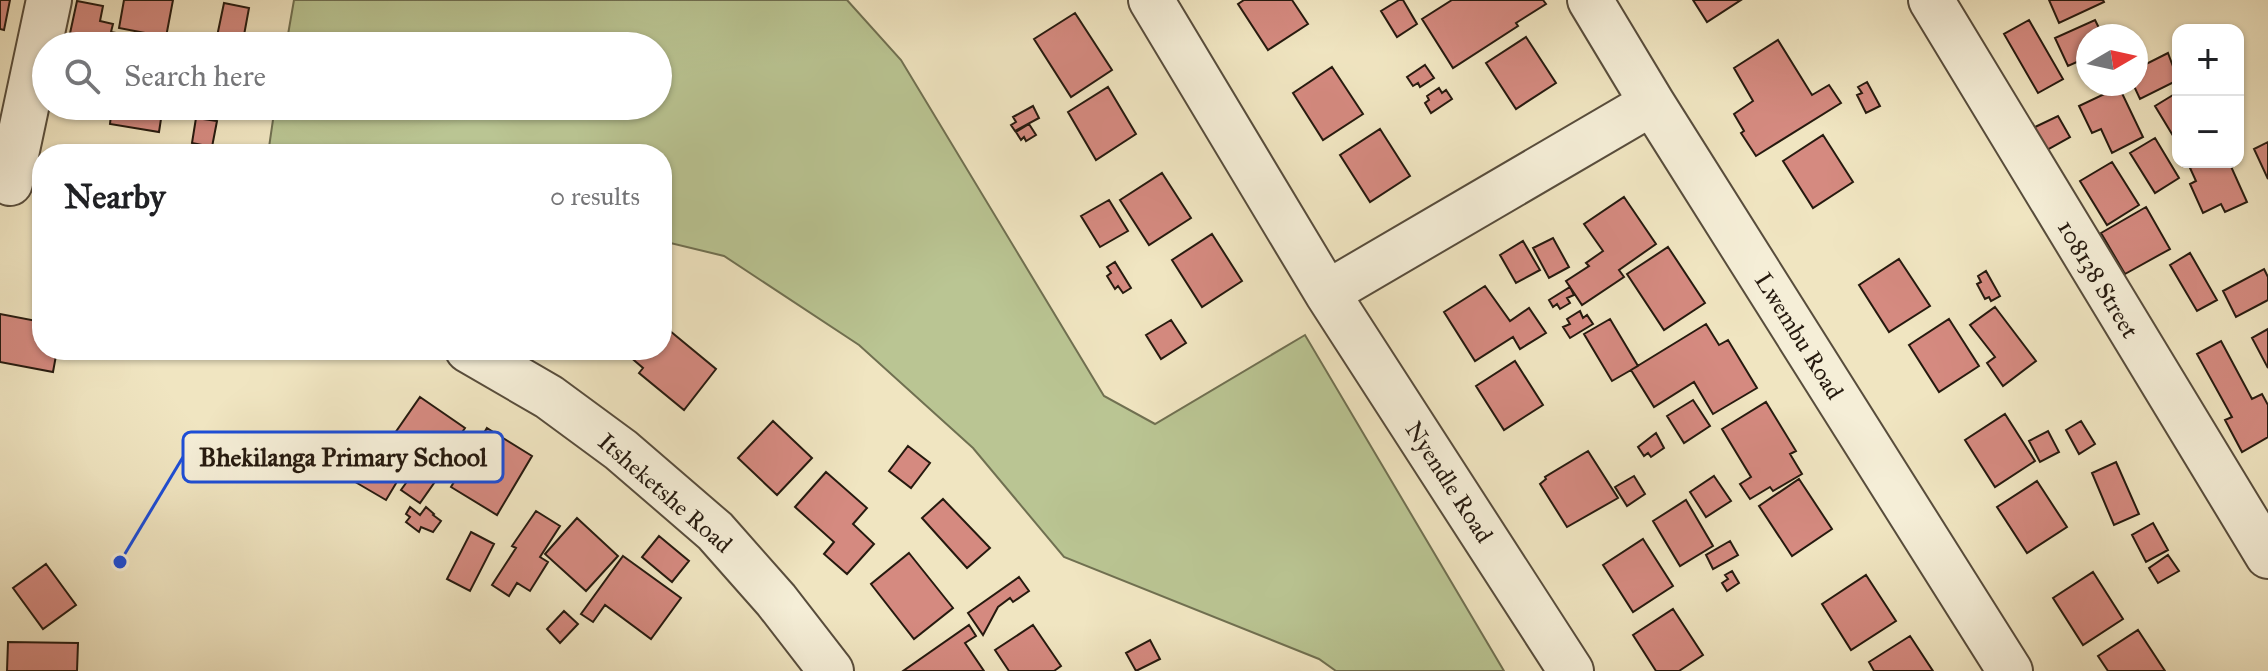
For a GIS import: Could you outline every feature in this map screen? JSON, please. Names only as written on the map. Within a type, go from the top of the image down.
[{"type":"street","points":[[43,32],[49,0]]},
{"type":"street","name":"Nyendle Road","points":[[1151,0],[1327,293],[1571,671]]},
{"type":"street","name":"Lwembu Road","points":[[1590,0],[2010,671]]},
{"type":"street","name":"108138 Street","points":[[1931,0],[2268,556]]},
{"type":"street","points":[[17,186],[32,99]]},
{"type":"street","points":[[1327,293],[1652,103]]},
{"type":"street","name":"Itsheketshe Road","points":[[485,360],[549,397],[609,441],[715,531],[776,600],[831,671]]},
{"type":"green space","points":[[294,0],[847,0],[901,60],[1104,396],[1155,424],[1305,335],[1504,671],[1336,671],[1319,659],[1064,557],[973,448],[859,345],[724,256],[672,243],[672,144],[269,144],[273,120],[672,120],[672,32],[288,32]]},
{"type":"building","points":[[0,0],[10,0],[4,30],[0,29]]},
{"type":"building","points":[[124,0],[173,0],[167,32],[119,28]]},
{"type":"building","points":[[1244,0],[1292,0],[1308,24],[1268,50],[1238,4]]},
{"type":"building","points":[[1403,0],[1417,24],[1397,37],[1381,11]]},
{"type":"building","points":[[1452,0],[1543,0],[1546,4],[1453,68],[1422,19]]},
{"type":"building","points":[[1693,0],[1741,0],[1707,22]]},
{"type":"building","points":[[2049,0],[2103,0],[2104,2],[2059,23]]},
{"type":"building","points":[[77,1],[103,6],[100,21],[113,24],[111,32],[70,32]]},
{"type":"building","points":[[224,3],[249,8],[245,32],[218,32]]},
{"type":"building","points":[[1075,13],[1112,70],[1071,97],[1034,39]]},
{"type":"building","points":[[2029,20],[2063,79],[2038,93],[2004,34]]},
{"type":"building","points":[[2076,29],[2076,62],[2068,66],[2055,38]]},
{"type":"building","points":[[1526,37],[1556,83],[1516,109],[1486,63]]},
{"type":"building","points":[[1778,40],[1812,95],[1829,85],[1841,103],[1756,156],[1741,133],[1744,131],[1734,114],[1753,101],[1734,68]]},
{"type":"building","points":[[2168,53],[2172,64],[2172,83],[2148,95],[2148,63]]},
{"type":"building","points":[[1425,65],[1434,78],[1420,87],[1418,83],[1413,86],[1407,77]]},
{"type":"building","points":[[1332,67],[1363,114],[1323,140],[1293,93]]},
{"type":"building","points":[[1867,82],[1880,106],[1866,113],[1857,95],[1862,93],[1858,87]]},
{"type":"building","points":[[1108,87],[1136,134],[1096,160],[1068,112]]},
{"type":"building","points":[[1439,88],[1442,93],[1446,90],[1452,99],[1431,113],[1425,103],[1429,100],[1427,96]]},
{"type":"building","points":[[2100,96],[2123,96],[2143,137],[2112,153],[2101,129],[2092,133],[2079,106]]},
{"type":"building","points":[[2172,96],[2172,134],[2155,106]]},
{"type":"building","points":[[1033,106],[1039,118],[1015,131],[1011,125],[1016,122],[1013,117]]},
{"type":"building","points":[[2058,116],[2070,137],[2045,151],[2033,128]]},
{"type":"building","points":[[110,120],[161,120],[159,132],[110,124]]},
{"type":"building","points":[[196,120],[217,121],[213,144],[192,143]]},
{"type":"building","points":[[1029,124],[1036,135],[1026,141],[1024,137],[1021,140],[1016,132]]},
{"type":"building","points":[[1380,129],[1410,176],[1370,202],[1340,155]]},
{"type":"building","points":[[1823,135],[1853,182],[1813,208],[1783,161]]},
{"type":"building","points":[[2155,138],[2179,178],[2155,193],[2130,153]]},
{"type":"building","points":[[2268,142],[2268,179],[2254,149]]},
{"type":"building","points":[[2112,162],[2139,205],[2107,225],[2080,181]]},
{"type":"building","points":[[2190,168],[2232,168],[2247,202],[2225,212],[2221,204],[2203,213],[2190,184],[2196,181]]},
{"type":"building","points":[[1162,173],[1191,218],[1149,245],[1120,200]]},
{"type":"building","points":[[1624,197],[1656,244],[1619,270],[1624,277],[1582,305],[1566,281],[1589,266],[1586,263],[1603,251],[1584,224]]},
{"type":"building","points":[[1109,200],[1128,231],[1100,247],[1081,216]]},
{"type":"building","points":[[2146,207],[2170,249],[2125,274],[2101,233]]},
{"type":"building","points":[[1212,234],[1242,281],[1202,307],[1172,260]]},
{"type":"building","points":[[1553,238],[1569,267],[1549,278],[1533,248]]},
{"type":"building","points":[[1523,241],[1540,270],[1516,283],[1500,255]]},
{"type":"building","points":[[1668,247],[1705,303],[1664,330],[1627,274]]},
{"type":"building","points":[[2190,253],[2217,300],[2197,311],[2170,265]]},
{"type":"building","points":[[1899,259],[1930,306],[1889,332],[1859,285]]},
{"type":"building","points":[[1115,262],[1131,288],[1123,293],[1118,286],[1115,289],[1107,276],[1111,273],[1107,267]]},
{"type":"building","points":[[2264,269],[2268,277],[2268,300],[2236,317],[2223,291]]},
{"type":"building","points":[[1986,271],[2000,296],[1991,301],[1989,297],[1985,299],[1977,284],[1981,282],[1978,276]]},
{"type":"building","points":[[1485,286],[1510,321],[1529,308],[1546,333],[1520,349],[1513,337],[1475,361],[1444,312]]},
{"type":"building","points":[[1570,287],[1574,295],[1567,298],[1570,303],[1560,309],[1557,304],[1553,307],[1549,300]]},
{"type":"building","points":[[1995,307],[2036,361],[2003,386],[1987,363],[1995,357],[1970,325]]},
{"type":"building","points":[[1580,311],[1583,318],[1587,315],[1593,324],[1570,338],[1563,327],[1570,324],[1567,319]]},
{"type":"building","points":[[0,314],[32,320],[32,360],[55,360],[53,372],[0,362]]},
{"type":"building","points":[[1610,319],[1638,366],[1612,381],[1584,334]]},
{"type":"building","points":[[1949,319],[1979,366],[1939,392],[1909,345]]},
{"type":"building","points":[[1171,320],[1186,343],[1161,359],[1146,335]]},
{"type":"building","points":[[1706,324],[1719,345],[1728,340],[1757,388],[1713,414],[1694,382],[1654,407],[1631,370]]},
{"type":"building","points":[[2268,329],[2268,368],[2252,338]]},
{"type":"building","points":[[672,333],[716,369],[684,410],[639,373],[643,368],[634,360],[672,360]]},
{"type":"building","points":[[2221,341],[2252,399],[2262,394],[2268,405],[2268,437],[2242,452],[2225,420],[2232,417],[2197,354]]},
{"type":"building","points":[[1515,361],[1543,405],[1504,430],[1476,386]]},
{"type":"building","points":[[420,397],[465,428],[441,463],[446,466],[420,503],[401,490],[426,455],[395,433]]},
{"type":"building","points":[[1693,400],[1710,426],[1684,443],[1667,416]]},
{"type":"building","points":[[1766,402],[1796,451],[1790,454],[1802,474],[1773,491],[1770,487],[1750,499],[1740,484],[1751,477],[1722,429]]},
{"type":"building","points":[[2005,414],[2035,461],[1995,487],[1965,440]]},
{"type":"building","points":[[773,421],[812,458],[777,495],[738,458]]},
{"type":"building","points":[[2081,421],[2095,444],[2079,454],[2066,430]]},
{"type":"building","points":[[487,428],[532,456],[497,515],[451,487]]},
{"type":"building","points":[[2048,431],[2059,452],[2040,462],[2029,441]]},
{"type":"building","points":[[1656,433],[1664,448],[1651,457],[1648,453],[1644,456],[1638,447]]},
{"type":"building","points":[[908,446],[930,463],[911,488],[889,471]]},
{"type":"building","points":[[361,450],[401,475],[386,500],[345,476]]},
{"type":"building","points":[[1588,451],[1618,498],[1567,527],[1540,484],[1545,477]]},
{"type":"building","points":[[2116,462],[2139,514],[2114,525],[2092,473]]},
{"type":"building","points":[[826,472],[867,508],[853,524],[874,544],[847,574],[824,554],[834,542],[795,507]]},
{"type":"building","points":[[1634,476],[1645,494],[1627,506],[1615,487]]},
{"type":"building","points":[[1714,476],[1731,501],[1706,517],[1690,492]]},
{"type":"building","points":[[1799,479],[1832,529],[1792,556],[1759,506]]},
{"type":"building","points":[[2037,481],[2067,527],[2027,553],[1997,507]]},
{"type":"building","points":[[943,499],[990,548],[967,568],[922,518]]},
{"type":"building","points":[[1686,500],[1713,546],[1680,566],[1653,521]]},
{"type":"building","points":[[410,507],[420,515],[426,507],[441,521],[433,532],[421,527],[419,532],[406,522],[410,517],[406,514]]},
{"type":"building","points":[[536,511],[560,526],[540,557],[548,562],[530,591],[517,583],[509,596],[492,585],[516,548],[512,546]]},
{"type":"building","points":[[577,518],[618,556],[586,591],[545,554]]},
{"type":"building","points":[[2153,523],[2168,550],[2146,562],[2132,535]]},
{"type":"building","points":[[471,532],[494,544],[470,591],[447,579]]},
{"type":"building","points":[[659,536],[689,561],[672,582],[642,557]]},
{"type":"building","points":[[1643,539],[1673,586],[1633,612],[1603,565]]},
{"type":"building","points":[[1730,541],[1738,555],[1713,569],[1706,555]]},
{"type":"building","points":[[909,553],[953,608],[914,639],[871,584]]},
{"type":"building","points":[[2168,555],[2179,571],[2158,583],[2149,568]]},
{"type":"building","points":[[623,556],[681,598],[651,639],[605,605],[593,622],[581,614]]},
{"type":"building","points":[[46,564],[76,605],[43,629],[13,588]]},
{"type":"building","points":[[1732,571],[1739,583],[1727,591],[1722,583],[1728,579],[1725,575]]},
{"type":"building","points":[[2093,572],[2123,619],[2083,645],[2053,598]]},
{"type":"building","points":[[1866,575],[1896,621],[1851,650],[1822,604]]},
{"type":"building","points":[[1019,577],[1029,591],[1013,602],[1010,598],[998,607],[983,635],[968,613]]},
{"type":"building","points":[[1673,609],[1703,655],[1679,671],[1656,671],[1633,635]]},
{"type":"building","points":[[564,611],[578,624],[560,643],[547,629]]},
{"type":"building","points":[[969,625],[976,636],[965,643],[984,671],[903,671]]},
{"type":"building","points":[[1033,625],[1061,666],[1054,671],[1009,671],[995,650]]},
{"type":"building","points":[[2138,630],[2165,671],[2108,671],[2098,656]]},
{"type":"building","points":[[1910,636],[1933,671],[1874,671],[1869,662]]},
{"type":"building","points":[[1150,640],[1160,659],[1136,671],[1126,653]]},
{"type":"building","points":[[8,642],[78,643],[77,671],[7,671]]},
{"type":"place","name":"Bhekilanga Primary School","points":[[120,562]]}]
